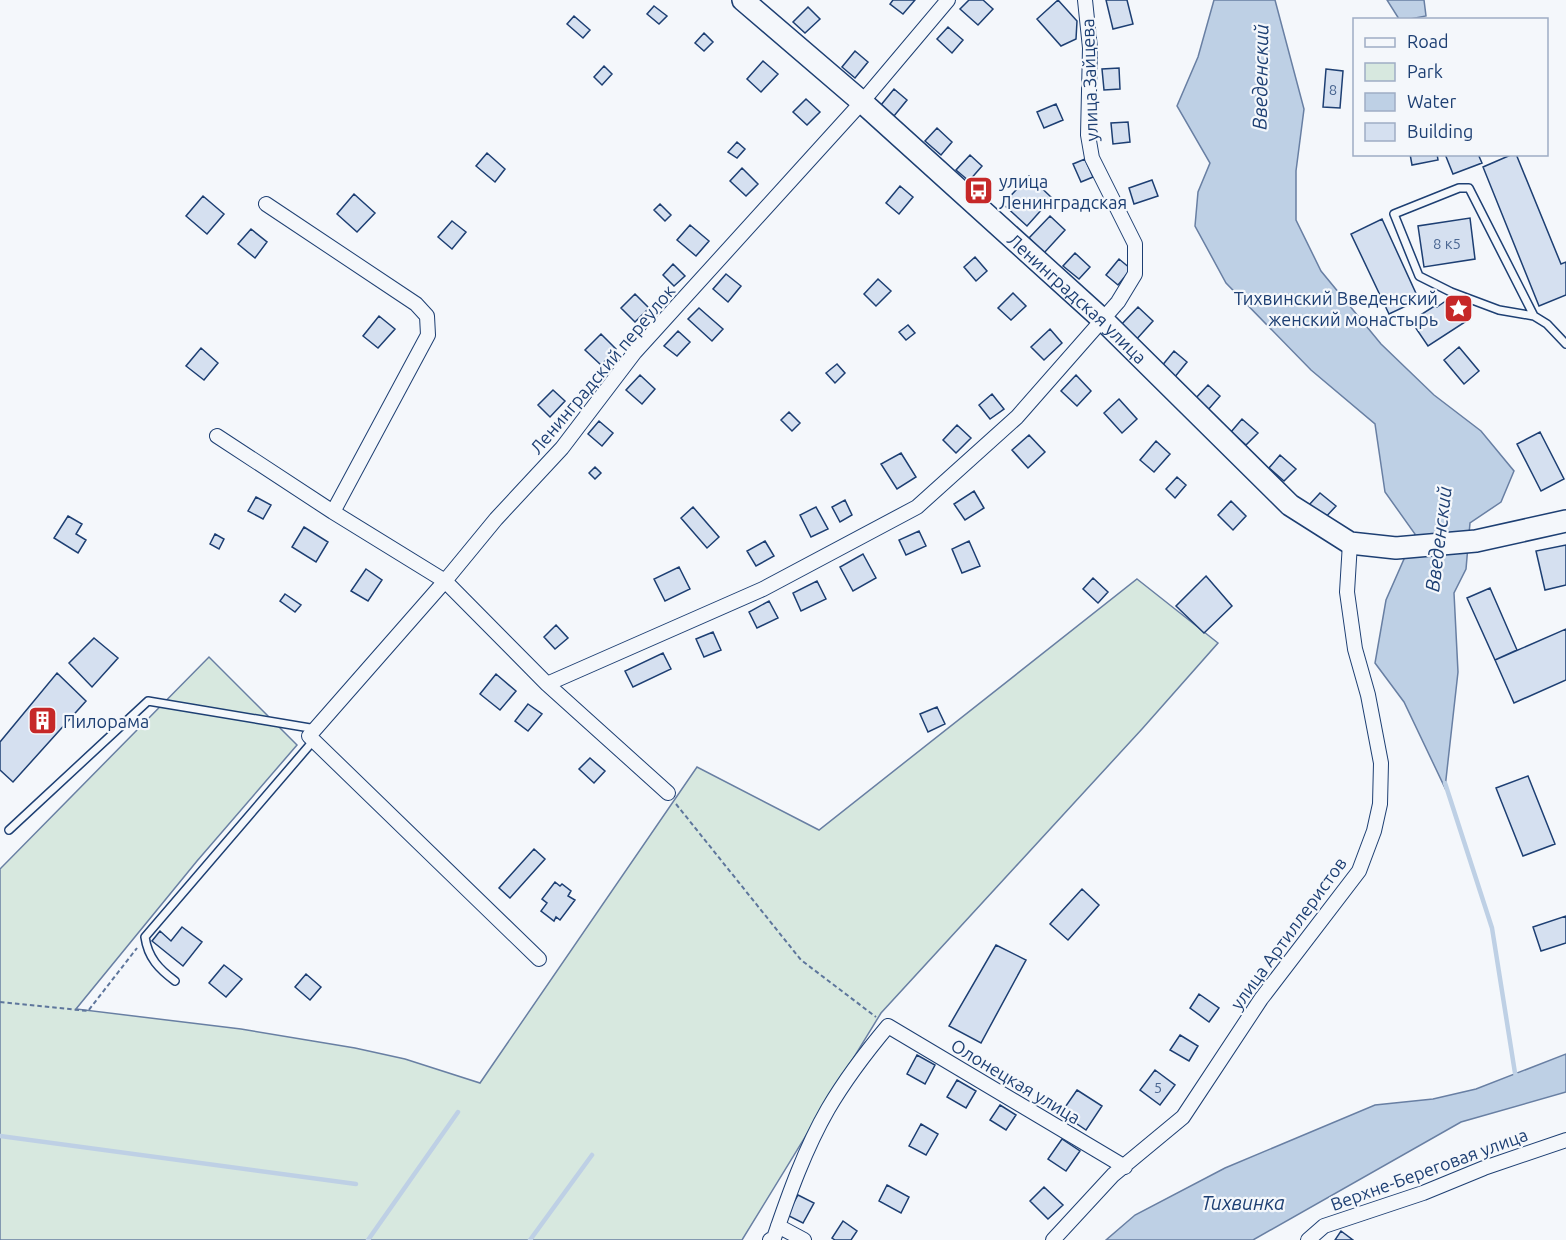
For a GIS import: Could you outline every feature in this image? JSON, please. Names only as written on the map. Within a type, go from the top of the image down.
[{"type":"main road","name":"Ленинградская улица","points":[[743,0],[862,102],[1103,320],[1290,505],[1350,543],[1396,548],[1476,541],[1566,521]]},
{"type":"street","name":"Ленинградский переулок","points":[[313,735],[496,519],[562,448],[635,352],[862,102],[948,0]]},
{"type":"street","name":"улица Зайцева","points":[[547,684],[763,590],[917,507],[1017,417],[1118,302],[1135,274],[1135,244],[1092,158],[1088,135],[1090,48],[1085,0]]},
{"type":"street","points":[[266,204],[416,304],[427,316],[428,334],[333,512]]},
{"type":"street","points":[[217,436],[333,512],[445,581],[547,684],[668,793]]},
{"type":"street","name":"улица Артиллеристов","points":[[1053,1240],[1113,1175],[1183,1117],[1261,999],[1359,872],[1374,831],[1380,804],[1381,763],[1368,695],[1355,649],[1347,592],[1350,543]]},
{"type":"street","points":[[313,735],[539,959]]},
{"type":"street","points":[[770,1240],[774,1238],[790,1192],[828,1109],[888,1026]]},
{"type":"street","name":"Олонецкая улица","points":[[888,1026],[1125,1167]]},
{"type":"street","name":"Верхне-Береговая улица","points":[[1308,1240],[1324,1226],[1423,1193],[1484,1168],[1566,1140]]},
{"type":"street","points":[[778,1226],[804,1240]]},
{"type":"lane","points":[[1534,316],[1468,188],[1459,188],[1394,214],[1419,276],[1451,292],[1499,310],[1534,316],[1546,324],[1566,344]]},
{"type":"lane","points":[[9,830],[148,701],[313,735],[145,937],[153,962],[175,981]]},
{"type":"path","points":[[668,793],[801,960],[888,1026]]},
{"type":"path","points":[[0,1002],[88,1011],[145,937]]},
{"type":"green space","points":[[1137,579],[1218,643],[881,1013],[742,1240],[0,1240],[0,869],[209,657],[297,745],[197,861],[76,1009],[241,1029],[355,1048],[405,1059],[480,1083],[697,767],[819,830]]},
{"type":"water","points":[[1214,0],[1275,0],[1304,109],[1296,171],[1296,220],[1321,271],[1381,344],[1434,395],[1481,431],[1514,471],[1501,502],[1470,523],[1466,569],[1454,593],[1458,672],[1445,788],[1404,702],[1375,663],[1386,600],[1415,534],[1385,492],[1375,424],[1311,370],[1226,283],[1195,226],[1198,192],[1210,163],[1177,106],[1198,57]]},
{"type":"water","points":[[1387,0],[1424,0],[1426,16],[1398,18]]},
{"type":"water","name":"Тихвинка","points":[[1566,1054],[1566,1092],[1461,1122],[1253,1240],[1106,1240],[1135,1215],[1225,1168],[1375,1105],[1433,1099],[1476,1089]]},
{"type":"building","points":[[893,0],[915,0],[903,14],[890,4]]},
{"type":"building","points":[[969,0],[983,0],[993,9],[978,25],[960,9]]},
{"type":"building","points":[[1058,0],[1077,21],[1076,39],[1061,46],[1037,19]]},
{"type":"building","points":[[1106,0],[1127,0],[1133,24],[1113,29]]},
{"type":"building","points":[[654,6],[667,16],[659,24],[647,14]]},
{"type":"building","points":[[808,7],[820,19],[805,33],[793,22]]},
{"type":"building","points":[[574,16],[590,30],[583,38],[567,24]]},
{"type":"building","points":[[948,27],[963,40],[952,53],[937,39]]},
{"type":"building","points":[[704,33],[713,42],[704,51],[695,43]]},
{"type":"building","points":[[855,51],[868,62],[855,78],[842,67]]},
{"type":"building","points":[[763,61],[778,74],[761,92],[747,79]]},
{"type":"building","points":[[604,66],[612,74],[602,85],[594,77]]},
{"type":"building","points":[[1119,68],[1120,89],[1104,90],[1102,69]]},
{"type":"building","points":[[1326,69],[1343,71],[1340,108],[1323,107]]},
{"type":"building","points":[[894,89],[907,100],[894,116],[881,105]]},
{"type":"building","points":[[806,99],[820,112],[807,125],[793,112]]},
{"type":"building","points":[[1056,104],[1063,120],[1044,128],[1037,112]]},
{"type":"building","points":[[1128,122],[1130,142],[1113,144],[1111,123]]},
{"type":"building","points":[[937,128],[952,142],[941,155],[925,141]]},
{"type":"building","points":[[737,142],[745,149],[737,158],[728,152]]},
{"type":"building","points":[[487,153],[505,169],[495,182],[476,166]]},
{"type":"building","points":[[970,155],[982,166],[969,181],[956,170]]},
{"type":"building","points":[[1410,156],[1437,156],[1438,160],[1412,165]]},
{"type":"building","points":[[1446,156],[1479,156],[1482,163],[1453,174]]},
{"type":"building","points":[[1508,156],[1517,156],[1561,264],[1566,262],[1566,295],[1539,306],[1483,167]]},
{"type":"building","points":[[1085,159],[1093,177],[1081,182],[1073,164]]},
{"type":"building","points":[[742,168],[758,184],[746,196],[730,181]]},
{"type":"building","points":[[1029,176],[1052,198],[1027,226],[1003,204]]},
{"type":"building","points":[[1152,180],[1158,196],[1134,204],[1129,188]]},
{"type":"building","points":[[900,186],[913,197],[899,214],[886,203]]},
{"type":"building","points":[[354,194],[375,213],[357,232],[337,214]]},
{"type":"building","points":[[203,196],[224,214],[207,234],[186,216]]},
{"type":"building","points":[[660,204],[671,215],[665,221],[654,210]]},
{"type":"building","points":[[1050,216],[1065,230],[1044,253],[1029,238]]},
{"type":"building","points":[[1470,218],[1475,259],[1424,267],[1418,226]]},
{"type":"building","points":[[1382,219],[1419,300],[1389,314],[1351,234]]},
{"type":"building","points":[[452,221],[466,232],[452,249],[438,237]]},
{"type":"building","points":[[690,225],[709,241],[696,256],[677,240]]},
{"type":"building","points":[[251,229],[267,242],[255,258],[238,244]]},
{"type":"building","points":[[1075,253],[1090,267],[1079,279],[1063,266]]},
{"type":"building","points":[[975,257],[987,271],[976,281],[964,267]]},
{"type":"building","points":[[1119,259],[1131,269],[1118,285],[1106,275]]},
{"type":"building","points":[[673,264],[685,276],[674,286],[663,275]]},
{"type":"building","points":[[726,274],[741,286],[728,302],[713,289]]},
{"type":"building","points":[[878,279],[891,291],[876,306],[864,294]]},
{"type":"building","points":[[1013,293],[1026,306],[1011,320],[998,308]]},
{"type":"building","points":[[635,294],[649,308],[635,322],[621,308]]},
{"type":"building","points":[[1450,298],[1465,322],[1428,346],[1411,321]]},
{"type":"building","points":[[1138,307],[1153,321],[1135,341],[1119,327]]},
{"type":"building","points":[[699,308],[723,329],[712,341],[688,319]]},
{"type":"building","points":[[379,316],[395,329],[378,348],[363,336]]},
{"type":"building","points":[[908,325],[915,333],[906,340],[899,332]]},
{"type":"building","points":[[1050,329],[1062,343],[1044,360],[1031,347]]},
{"type":"building","points":[[678,331],[690,342],[677,356],[664,346]]},
{"type":"building","points":[[601,334],[616,349],[601,365],[585,350]]},
{"type":"building","points":[[1459,347],[1479,371],[1464,384],[1444,360]]},
{"type":"building","points":[[201,348],[218,363],[204,380],[186,366]]},
{"type":"building","points":[[1174,351],[1187,362],[1174,378],[1161,367]]},
{"type":"building","points":[[837,364],[845,373],[835,383],[826,373]]},
{"type":"building","points":[[640,375],[655,389],[642,404],[626,390]]},
{"type":"building","points":[[1076,375],[1091,391],[1077,406],[1061,391]]},
{"type":"building","points":[[1208,385],[1220,396],[1207,411],[1194,400]]},
{"type":"building","points":[[553,390],[565,401],[550,417],[538,405]]},
{"type":"building","points":[[992,394],[1004,409],[990,419],[979,405]]},
{"type":"building","points":[[1119,399],[1137,419],[1122,433],[1104,413]]},
{"type":"building","points":[[789,412],[800,423],[792,431],[781,420]]},
{"type":"building","points":[[1242,419],[1258,433],[1246,445],[1231,432]]},
{"type":"building","points":[[599,421],[613,433],[602,446],[588,434]]},
{"type":"building","points":[[957,425],[971,438],[956,453],[943,440]]},
{"type":"building","points":[[1540,432],[1564,479],[1541,491],[1517,444]]},
{"type":"building","points":[[1029,435],[1045,452],[1028,468],[1012,450]]},
{"type":"building","points":[[1156,441],[1170,454],[1154,472],[1140,460]]},
{"type":"building","points":[[901,453],[916,477],[897,489],[881,464]]},
{"type":"building","points":[[1280,455],[1296,469],[1284,481],[1269,468]]},
{"type":"building","points":[[595,467],[601,473],[595,479],[589,473]]},
{"type":"building","points":[[1177,477],[1186,485],[1175,498],[1166,489]]},
{"type":"building","points":[[974,491],[984,508],[965,520],[954,504]]},
{"type":"building","points":[[1320,493],[1336,506],[1324,519],[1309,505]]},
{"type":"building","points":[[256,497],[271,505],[263,519],[248,511]]},
{"type":"building","points":[[845,500],[852,515],[840,522],[832,507]]},
{"type":"building","points":[[1231,501],[1246,516],[1233,530],[1218,515]]},
{"type":"building","points":[[693,507],[719,537],[707,548],[681,518]]},
{"type":"building","points":[[816,507],[828,529],[811,537],[800,515]]},
{"type":"building","points":[[68,516],[82,524],[76,534],[86,540],[78,553],[54,538]]},
{"type":"building","points":[[304,527],[328,542],[316,562],[292,547]]},
{"type":"building","points":[[919,531],[926,546],[906,555],[899,540]]},
{"type":"building","points":[[215,534],[224,539],[219,549],[210,544]]},
{"type":"building","points":[[765,541],[774,556],[756,566],[747,551]]},
{"type":"building","points":[[969,541],[980,566],[962,573],[952,549]]},
{"type":"building","points":[[1566,545],[1566,585],[1545,590],[1536,551]]},
{"type":"building","points":[[863,554],[876,578],[853,591],[840,567]]},
{"type":"building","points":[[679,567],[690,589],[665,601],[654,579]]},
{"type":"building","points":[[366,569],[382,580],[368,601],[351,591]]},
{"type":"building","points":[[1206,576],[1232,606],[1204,633],[1176,606]]},
{"type":"building","points":[[1093,578],[1108,592],[1098,603],[1083,589]]},
{"type":"building","points":[[817,581],[826,599],[801,611],[793,593]]},
{"type":"building","points":[[1490,588],[1517,650],[1495,660],[1467,598]]},
{"type":"building","points":[[285,594],[301,605],[295,612],[280,601]]},
{"type":"building","points":[[769,601],[778,618],[757,628],[749,612]]},
{"type":"building","points":[[556,625],[568,638],[555,649],[544,637]]},
{"type":"building","points":[[1566,629],[1566,680],[1514,703],[1495,660]]},
{"type":"building","points":[[713,632],[721,650],[704,657],[696,639]]},
{"type":"building","points":[[94,638],[118,658],[92,687],[69,663]]},
{"type":"building","points":[[663,653],[671,669],[633,687],[625,671]]},
{"type":"building","name":"Пилорама","points":[[57,673],[86,701],[13,782],[0,770],[0,742]]},
{"type":"building","points":[[496,674],[516,691],[500,710],[480,694]]},
{"type":"building","points":[[528,704],[542,714],[528,731],[515,721]]},
{"type":"building","points":[[937,707],[945,724],[928,732],[920,714]]},
{"type":"building","points":[[590,758],[605,771],[594,783],[579,769]]},
{"type":"building","points":[[1528,776],[1555,844],[1523,856],[1496,788]]},
{"type":"building","points":[[534,849],[545,859],[510,898],[499,888]]},
{"type":"building","points":[[555,882],[571,891],[568,896],[575,900],[560,920],[556,917],[554,921],[541,911],[547,903],[542,899]]},
{"type":"building","points":[[1082,889],[1099,905],[1068,940],[1050,924]]},
{"type":"building","points":[[1566,916],[1566,943],[1541,951],[1533,927]]},
{"type":"building","points":[[182,927],[202,942],[183,966],[152,941],[160,931],[171,941]]},
{"type":"building","points":[[996,945],[1026,960],[981,1043],[949,1026]]},
{"type":"building","points":[[224,965],[242,979],[226,997],[209,983]]},
{"type":"building","points":[[306,974],[321,987],[310,1000],[295,987]]},
{"type":"building","points":[[1199,994],[1219,1008],[1209,1022],[1190,1008]]},
{"type":"building","points":[[1180,1035],[1198,1046],[1189,1061],[1170,1050]]},
{"type":"building","points":[[917,1055],[935,1065],[925,1084],[907,1074]]},
{"type":"building","points":[[1155,1070],[1175,1085],[1160,1105],[1140,1090]]},
{"type":"building","points":[[957,1080],[976,1091],[966,1108],[947,1097]]},
{"type":"building","points":[[1077,1090],[1102,1106],[1086,1130],[1061,1113]]},
{"type":"building","points":[[1000,1105],[1016,1115],[1006,1130],[990,1120]]},
{"type":"building","points":[[921,1124],[938,1134],[926,1155],[909,1146]]},
{"type":"building","points":[[1062,1139],[1080,1151],[1066,1171],[1048,1159]]},
{"type":"building","points":[[887,1185],[909,1197],[901,1213],[879,1201]]},
{"type":"building","points":[[1044,1187],[1063,1205],[1048,1219],[1030,1201]]},
{"type":"building","points":[[798,1195],[814,1203],[803,1223],[787,1215]]},
{"type":"building","points":[[843,1221],[857,1231],[851,1240],[835,1240],[832,1238]]},
{"type":"building","points":[[1341,1231],[1353,1240],[1335,1240]]},
{"type":"waterway","name":"Введенский","points":[[1445,783],[1492,928],[1517,1077]]},
{"type":"waterway","points":[[368,1240],[458,1112]]},
{"type":"waterway","points":[[0,1136],[356,1184]]},
{"type":"waterway","points":[[530,1240],[592,1155]]},
{"type":"place","name":"улица Ленинградская","points":[[978,191]]},
{"type":"place","name":"Тихвинский Введенский женский монастырь","points":[[1459,308]]},
{"type":"place","name":"Пилорама","points":[[42,721]]}]
